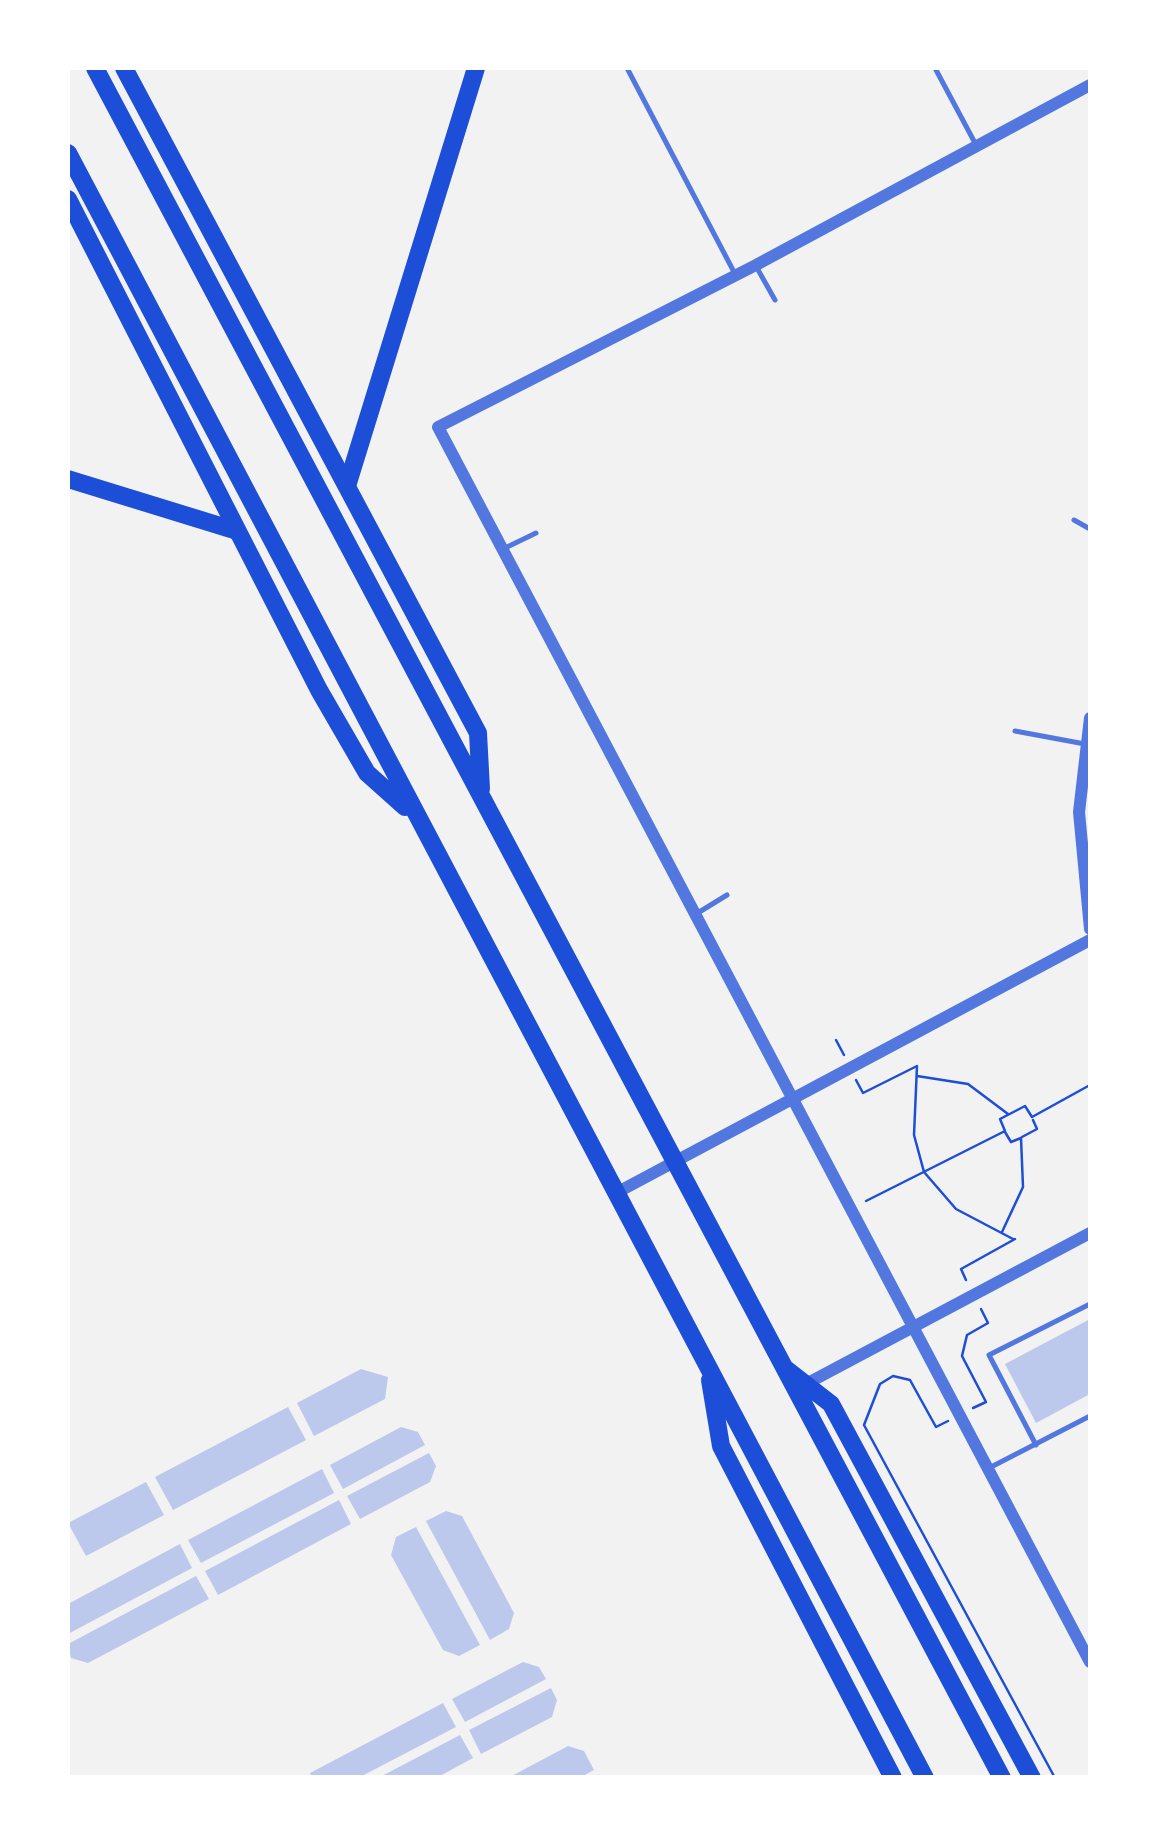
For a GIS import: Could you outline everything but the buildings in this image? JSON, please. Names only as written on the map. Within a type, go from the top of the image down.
[{"type":"main road","points":[[95,68],[1002,1778]]},
{"type":"main road","points":[[124,68],[478,733],[481,796]]},
{"type":"main road","points":[[347,486],[476,68]]},
{"type":"main road","points":[[68,153],[413,814],[925,1778]]},
{"type":"main road","points":[[68,199],[236,531],[367,773],[413,814]]},
{"type":"main road","points":[[68,479],[236,531]]},
{"type":"main road","points":[[708,1365],[720,1446],[893,1778]]},
{"type":"main road","points":[[782,1365],[832,1404],[1032,1778]]},
{"type":"main road","points":[[853,1500],[877,1490]]},
{"type":"main road","points":[[763,1528],[788,1516]]},
{"type":"street","points":[[1090,85],[756,265],[438,427],[1090,1662]]},
{"type":"street","points":[[1090,718],[1079,812],[1086,852],[1090,929]]},
{"type":"street","points":[[616,1193],[1090,940]]},
{"type":"street","points":[[806,1384],[1090,1232]]},
{"type":"lane","points":[[626,68],[736,274]]},
{"type":"lane","points":[[935,68],[976,146]]},
{"type":"lane","points":[[756,265],[775,300]]},
{"type":"lane","points":[[1074,520],[1090,530]]},
{"type":"lane","points":[[503,549],[536,532]]},
{"type":"lane","points":[[1015,730],[1085,744]]},
{"type":"lane","points":[[696,914],[727,895]]},
{"type":"lane","points":[[1036,1444],[989,1355],[1090,1304]]},
{"type":"lane","points":[[988,1468],[1090,1416]]},
{"type":"path","points":[[836,1040],[863,1094],[918,1066],[914,1135],[924,1172],[956,1208],[1015,1239],[961,1269],[988,1323],[967,1335],[962,1356],[986,1402],[936,1427],[910,1380],[893,1376],[880,1384],[864,1424],[1056,1778]]},
{"type":"path","points":[[916,1076],[968,1084],[1009,1115]]},
{"type":"path","points":[[1032,1117],[1090,1085]]},
{"type":"path","points":[[1025,1106],[1038,1128],[1011,1142],[1000,1119],[1009,1115],[1025,1106]]},
{"type":"path","points":[[851,1208],[1005,1131]]},
{"type":"path","points":[[1001,1234],[1022,1187],[1020,1138]]}]
